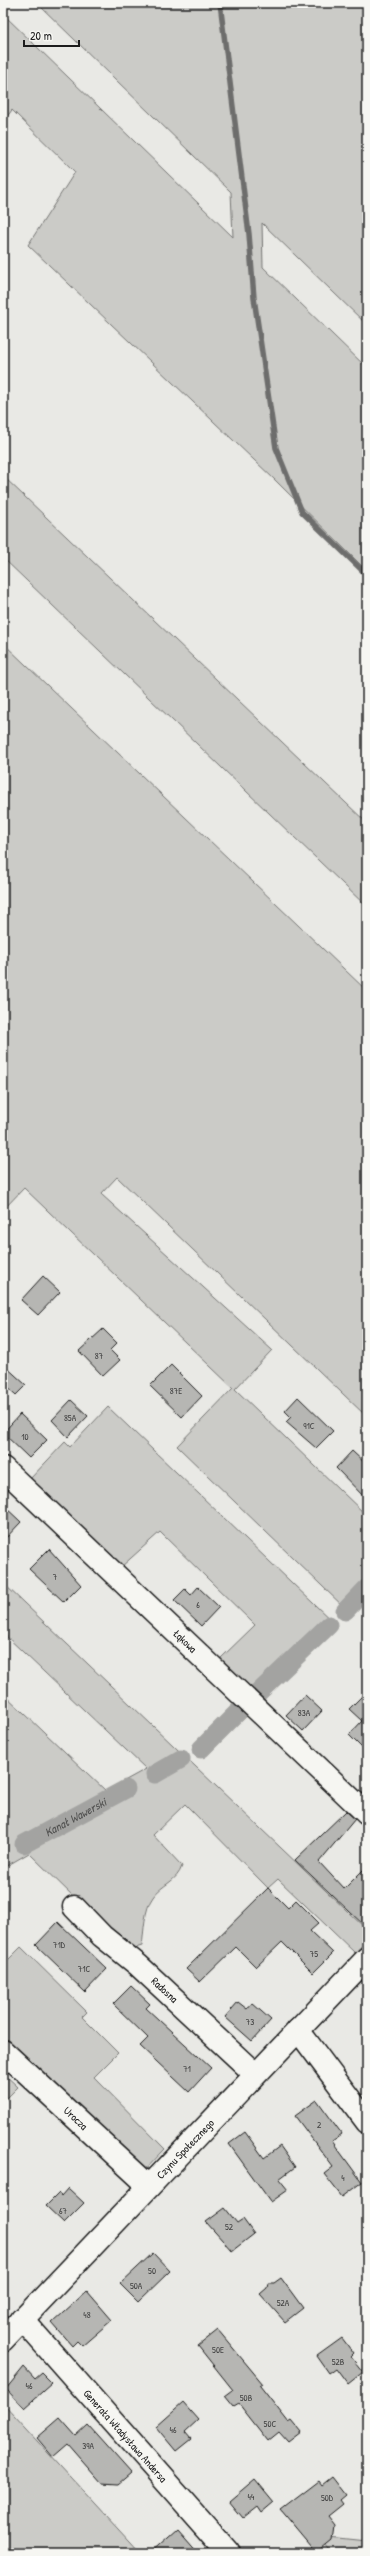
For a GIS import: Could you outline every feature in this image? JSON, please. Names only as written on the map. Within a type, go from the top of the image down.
[{"type":"street","name":"Łąkowa","points":[[3,1468],[367,1814]]},
{"type":"street","name":"Radosna","points":[[74,1907],[255,2074]]},
{"type":"street","name":"Czynu Społecznego","points":[[3,2340],[367,1958]]},
{"type":"street","points":[[298,2030],[367,2122]]},
{"type":"street","name":"Urocza","points":[[3,2051],[149,2186]]},
{"type":"street","name":"Generała Władysława Andersa","points":[[22,2319],[229,2553]]},
{"type":"shaded area","points":[[37,3],[367,3],[367,325],[262,223],[263,267],[367,368],[367,571],[275,480],[28,245],[75,172],[12,110],[3,122],[3,14],[233,237],[231,192]]},
{"type":"shaded area","points":[[3,476],[367,823],[367,907],[3,558]]},
{"type":"shaded area","points":[[3,643],[367,991],[367,1417],[117,1177],[101,1194],[272,1350],[235,1389],[367,1516],[367,1597],[350,1613],[177,1446],[233,1388],[24,1188],[3,1210]]},
{"type":"shaded area","points":[[108,1407],[337,1626],[258,1701],[220,1659],[255,1625],[160,1532],[121,1567],[29,1480],[65,1442],[70,1447]]},
{"type":"shaded area","points":[[3,1583],[367,1930],[367,1940],[355,1953],[278,1879],[268,1888],[185,1804],[153,1835],[182,1866],[177,1876],[161,1889],[150,1902],[145,1921],[142,1946],[128,1950],[29,1853],[3,1868],[3,1693],[106,1791],[146,1769],[3,1633]]},
{"type":"shaded area","points":[[21,1947],[87,2012],[82,2017],[118,2053],[94,2077],[165,2149],[143,2172],[3,2037],[3,1965]]},
{"type":"shaded area","points":[[3,2073],[18,2087],[3,2102]]},
{"type":"shaded area","points":[[3,2404],[140,2553],[3,2553]]},
{"type":"shaded area","points":[[320,2536],[367,2541],[367,2553],[333,2553]]},
{"type":"building","points":[[43,1276],[60,1292],[38,1315],[21,1300]]},
{"type":"building","points":[[103,1329],[117,1343],[110,1350],[120,1360],[103,1376],[79,1351]]},
{"type":"building","points":[[3,1364],[26,1385],[16,1395],[3,1383]]},
{"type":"building","points":[[171,1365],[202,1396],[182,1417],[150,1386]]},
{"type":"building","points":[[298,1397],[333,1431],[316,1448],[286,1422],[291,1417],[285,1411]]},
{"type":"building","points":[[71,1400],[88,1416],[68,1437],[52,1420]]},
{"type":"building","points":[[20,1414],[47,1440],[29,1458],[3,1433]]},
{"type":"building","points":[[352,1451],[367,1465],[367,1500],[336,1468]]},
{"type":"building","points":[[3,1505],[21,1522],[3,1541]]},
{"type":"building","points":[[49,1549],[81,1585],[64,1602],[29,1569]]},
{"type":"building","points":[[198,1587],[219,1607],[201,1626],[174,1600],[185,1589],[191,1595]]},
{"type":"building","points":[[367,1691],[367,1753],[349,1735],[362,1721],[349,1709]]},
{"type":"building","points":[[305,1695],[322,1711],[303,1731],[286,1715]]},
{"type":"building","points":[[346,1811],[355,1819],[319,1862],[344,1889],[367,1866],[367,1928],[295,1860]]},
{"type":"building","points":[[268,1888],[288,1908],[296,1900],[319,1923],[310,1931],[333,1953],[313,1973],[282,1942],[256,1967],[236,1947],[200,1982],[186,1969]]},
{"type":"building","points":[[58,1922],[107,1969],[85,1992],[36,1945]]},
{"type":"building","points":[[131,1986],[150,2004],[146,2008],[211,2068],[189,2092],[140,2046],[148,2038],[113,2004]]},
{"type":"building","points":[[238,2002],[247,2009],[252,2003],[271,2020],[252,2041],[225,2017]]},
{"type":"building","points":[[317,2100],[342,2134],[332,2141],[362,2182],[342,2197],[324,2174],[333,2167],[295,2116]]},
{"type":"building","points":[[245,2132],[264,2158],[280,2146],[295,2167],[279,2179],[288,2190],[271,2202],[229,2144]]},
{"type":"building","points":[[68,2188],[84,2203],[64,2223],[46,2206],[59,2193],[61,2196]]},
{"type":"building","points":[[225,2208],[237,2223],[243,2219],[254,2234],[232,2251],[206,2222]]},
{"type":"building","points":[[153,2253],[170,2271],[138,2302],[120,2284]]},
{"type":"building","points":[[281,2278],[303,2308],[285,2322],[260,2294],[267,2288],[268,2283],[274,2283]]},
{"type":"building","points":[[87,2291],[112,2320],[82,2346],[77,2341],[72,2346],[52,2323]]},
{"type":"building","points":[[218,2330],[263,2384],[260,2386],[289,2423],[292,2421],[301,2432],[288,2442],[279,2432],[268,2441],[239,2404],[234,2407],[225,2396],[233,2390],[198,2346]]},
{"type":"building","points":[[342,2338],[354,2354],[351,2357],[363,2372],[348,2384],[336,2368],[329,2373],[317,2356]]},
{"type":"building","points":[[24,2367],[35,2379],[42,2373],[52,2383],[24,2408],[6,2389]]},
{"type":"building","points":[[183,2403],[198,2420],[185,2432],[191,2439],[176,2451],[156,2427]]},
{"type":"building","points":[[60,2418],[76,2436],[88,2425],[131,2473],[118,2484],[102,2483],[68,2444],[53,2457],[37,2438]]},
{"type":"building","points":[[332,2477],[346,2495],[340,2500],[343,2504],[328,2516],[335,2525],[333,2540],[317,2553],[281,2510],[319,2481],[322,2485]]},
{"type":"building","points":[[255,2479],[274,2502],[261,2513],[257,2507],[243,2518],[229,2501]]},
{"type":"building","points":[[178,2529],[199,2553],[151,2553]]},
{"type":"waterway","points":[[220,3],[249,234],[254,298],[276,448],[302,512],[367,575]]},
{"type":"waterway","name":"Kanał Wawerski","points":[[345,1611],[367,1588]]},
{"type":"waterway","name":"Kanał Wawerski","points":[[258,1693],[329,1625]]},
{"type":"waterway","name":"Kanał Wawerski","points":[[201,1749],[243,1707]]},
{"type":"waterway","name":"Kanał Wawerski","points":[[155,1774],[181,1759]]},
{"type":"waterway","name":"Kanał Wawerski","points":[[24,1844],[126,1789]]}]
